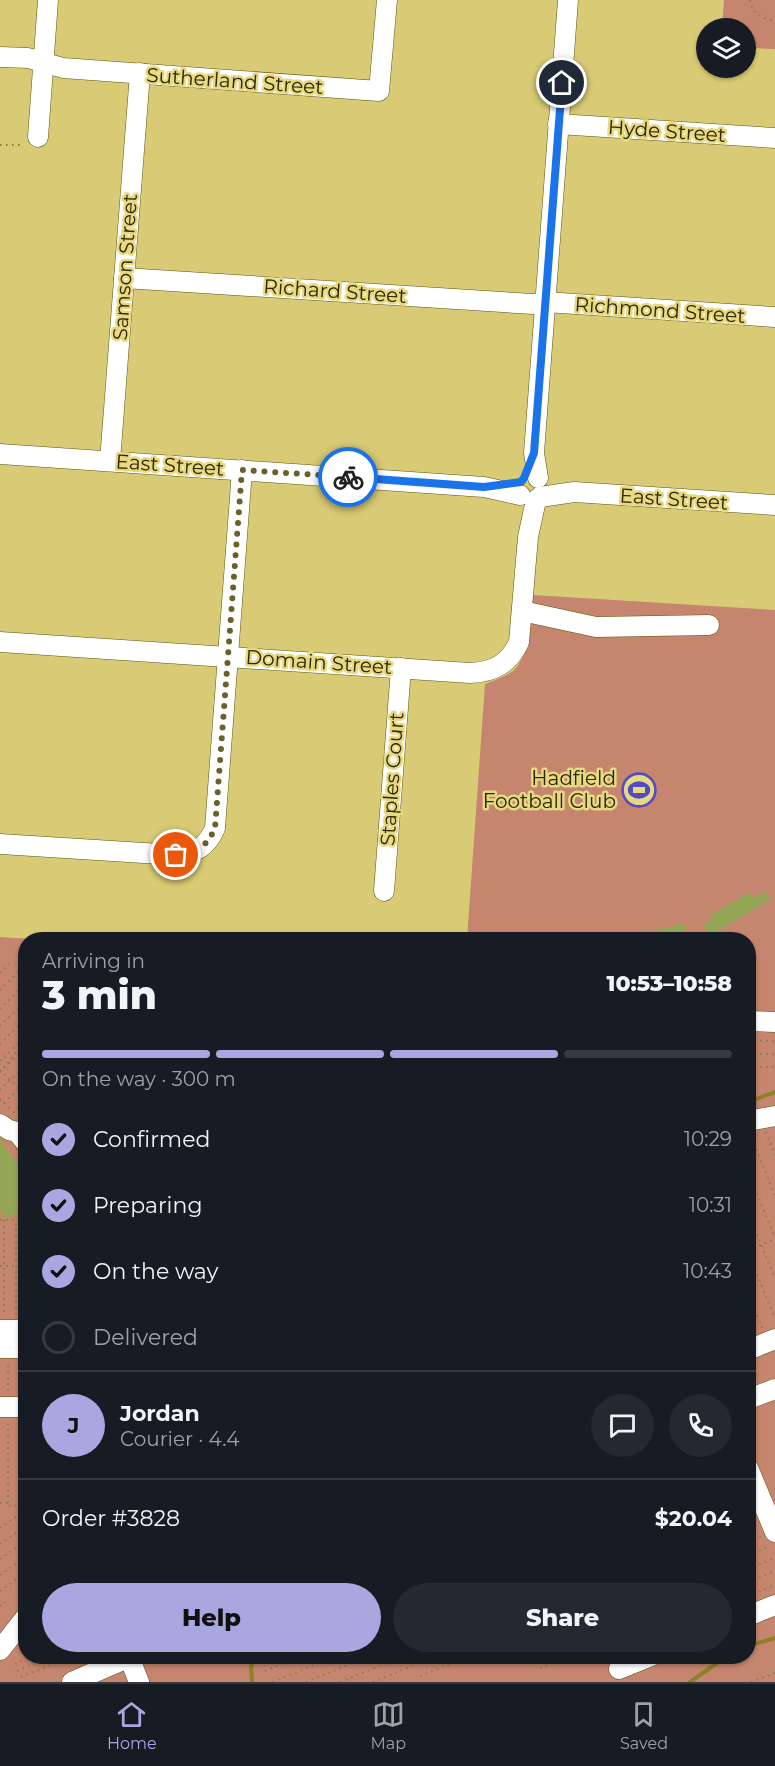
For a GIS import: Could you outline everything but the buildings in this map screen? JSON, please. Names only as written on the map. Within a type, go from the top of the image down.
[{"type":"street","points":[[38,137],[48,0]]},
{"type":"street","name":"Sutherland Street","points":[[0,57],[28,58],[63,68],[379,91],[387,0]]},
{"type":"street","name":"Domain Street","points":[[0,642],[470,673],[497,668],[511,657],[519,642],[522,611],[568,0]]},
{"type":"street","name":"Samson Street","points":[[110,461],[140,73]]},
{"type":"street","name":"Hyde Street","points":[[558,124],[775,138]]},
{"type":"street","name":"Richard Street","points":[[124,278],[533,304],[545,302]]},
{"type":"street","name":"Richmond Street","points":[[545,302],[775,317]]},
{"type":"street","name":"East Street","points":[[0,454],[775,506]]},
{"type":"street","points":[[0,844],[176,855],[190,854],[202,848],[208,841],[215,828],[242,470]]},
{"type":"street","points":[[522,611],[596,627],[709,625]]},
{"type":"street","name":"Staples Court","points":[[384,891],[401,668]]},
{"type":"street","points":[[756,1022],[775,1023]]},
{"type":"street","points":[[2,1322],[18,1322]]},
{"type":"street","points":[[756,1347],[771,1341]]},
{"type":"street","points":[[756,1396],[775,1389]]},
{"type":"street","points":[[756,1487],[775,1532]]},
{"type":"street","points":[[756,1613],[775,1605]]},
{"type":"street","points":[[0,1650],[18,1627]]},
{"type":"street","points":[[72,1682],[114,1664]]},
{"type":"street","points":[[133,1664],[139,1682]]},
{"type":"path","points":[[750,0],[754,12],[775,21]]},
{"type":"path","points":[[0,145],[28,145],[34,143],[38,137]]},
{"type":"path","points":[[0,973],[9,964]]},
{"type":"path","points":[[0,990],[18,972]]},
{"type":"path","points":[[0,1009],[18,991]]},
{"type":"path","points":[[0,1026],[18,1009]]},
{"type":"path","points":[[0,1044],[18,1026]]},
{"type":"path","points":[[756,1040],[775,1041]]},
{"type":"path","points":[[0,1061],[18,1044]]},
{"type":"path","points":[[1,1071],[18,1049]]},
{"type":"path","points":[[756,1054],[775,1054]]},
{"type":"path","points":[[1,1071],[18,1055]]},
{"type":"path","points":[[756,1066],[775,1067]]},
{"type":"path","points":[[1,1071],[18,1087]]},
{"type":"path","points":[[0,1090],[18,1072]]},
{"type":"path","points":[[4,1103],[18,1089]]},
{"type":"path","points":[[0,1099],[14,1112],[18,1108]]},
{"type":"path","points":[[758,1121],[775,1155]]},
{"type":"path","points":[[758,1121],[775,1196]]},
{"type":"path","points":[[756,1191],[775,1238],[756,1247]]},
{"type":"path","points":[[2,1322],[2,1220],[16,1220],[18,1288]]},
{"type":"path","points":[[756,1232],[775,1279]]},
{"type":"path","points":[[2,1266],[16,1266]]},
{"type":"path","points":[[756,1271],[775,1319]]},
{"type":"path","points":[[756,1310],[771,1341]]},
{"type":"path","points":[[14,1351],[14,1407],[18,1472]]},
{"type":"path","points":[[8,1503],[14,1407],[14,1351]]},
{"type":"path","points":[[0,1503],[8,1503],[8,1506],[18,1505]]},
{"type":"path","points":[[0,1528],[18,1515]]},
{"type":"path","points":[[0,1544],[18,1532]]},
{"type":"path","points":[[756,1552],[775,1544]]},
{"type":"path","points":[[0,1559],[18,1547]]},
{"type":"path","points":[[756,1566],[775,1558]]},
{"type":"path","points":[[0,1575],[18,1563]]},
{"type":"path","points":[[756,1579],[775,1571]]},
{"type":"path","points":[[0,1591],[18,1578]]},
{"type":"path","points":[[756,1593],[775,1586]]},
{"type":"path","points":[[0,1606],[6,1602]]},
{"type":"path","points":[[17,1671],[33,1664]]},
{"type":"path","points":[[21,1677],[53,1664]]},
{"type":"path","points":[[265,1671],[283,1664]]},
{"type":"path","points":[[273,1682],[317,1664]]},
{"type":"path","points":[[306,1682],[350,1664]]},
{"type":"path","points":[[340,1682],[384,1664]]},
{"type":"path","points":[[373,1682],[417,1664]]},
{"type":"path","points":[[420,1676],[449,1664]]},
{"type":"path","points":[[540,1668],[550,1664]]},
{"type":"path","points":[[752,1682],[775,1673]]},
{"type":"shaded area","points":[[724,0],[775,0],[775,49],[756,48],[756,18],[723,18]]},
{"type":"shaded area","points":[[533,595],[775,610],[775,1682],[0,1682],[0,937],[18,938],[18,1664],[756,1664],[756,932],[467,932],[485,684],[515,669],[525,653]]},
{"type":"waterway","points":[[756,1099],[775,1092]]},
{"type":"waterway","points":[[756,1644],[775,1638]]},
{"type":"waterway","points":[[252,1664],[252,1682]]},
{"type":"waterway","points":[[690,1682],[716,1664]]},
{"type":"way so far","points":[[176,855],[190,854],[202,848],[215,828],[242,470],[348,477]]},
{"type":"place","name":"Hadfield Football Club","points":[[639,790]]},
{"type":"route","points":[[348,477],[484,487],[521,482],[524,478],[534,453],[562,83]]}]
